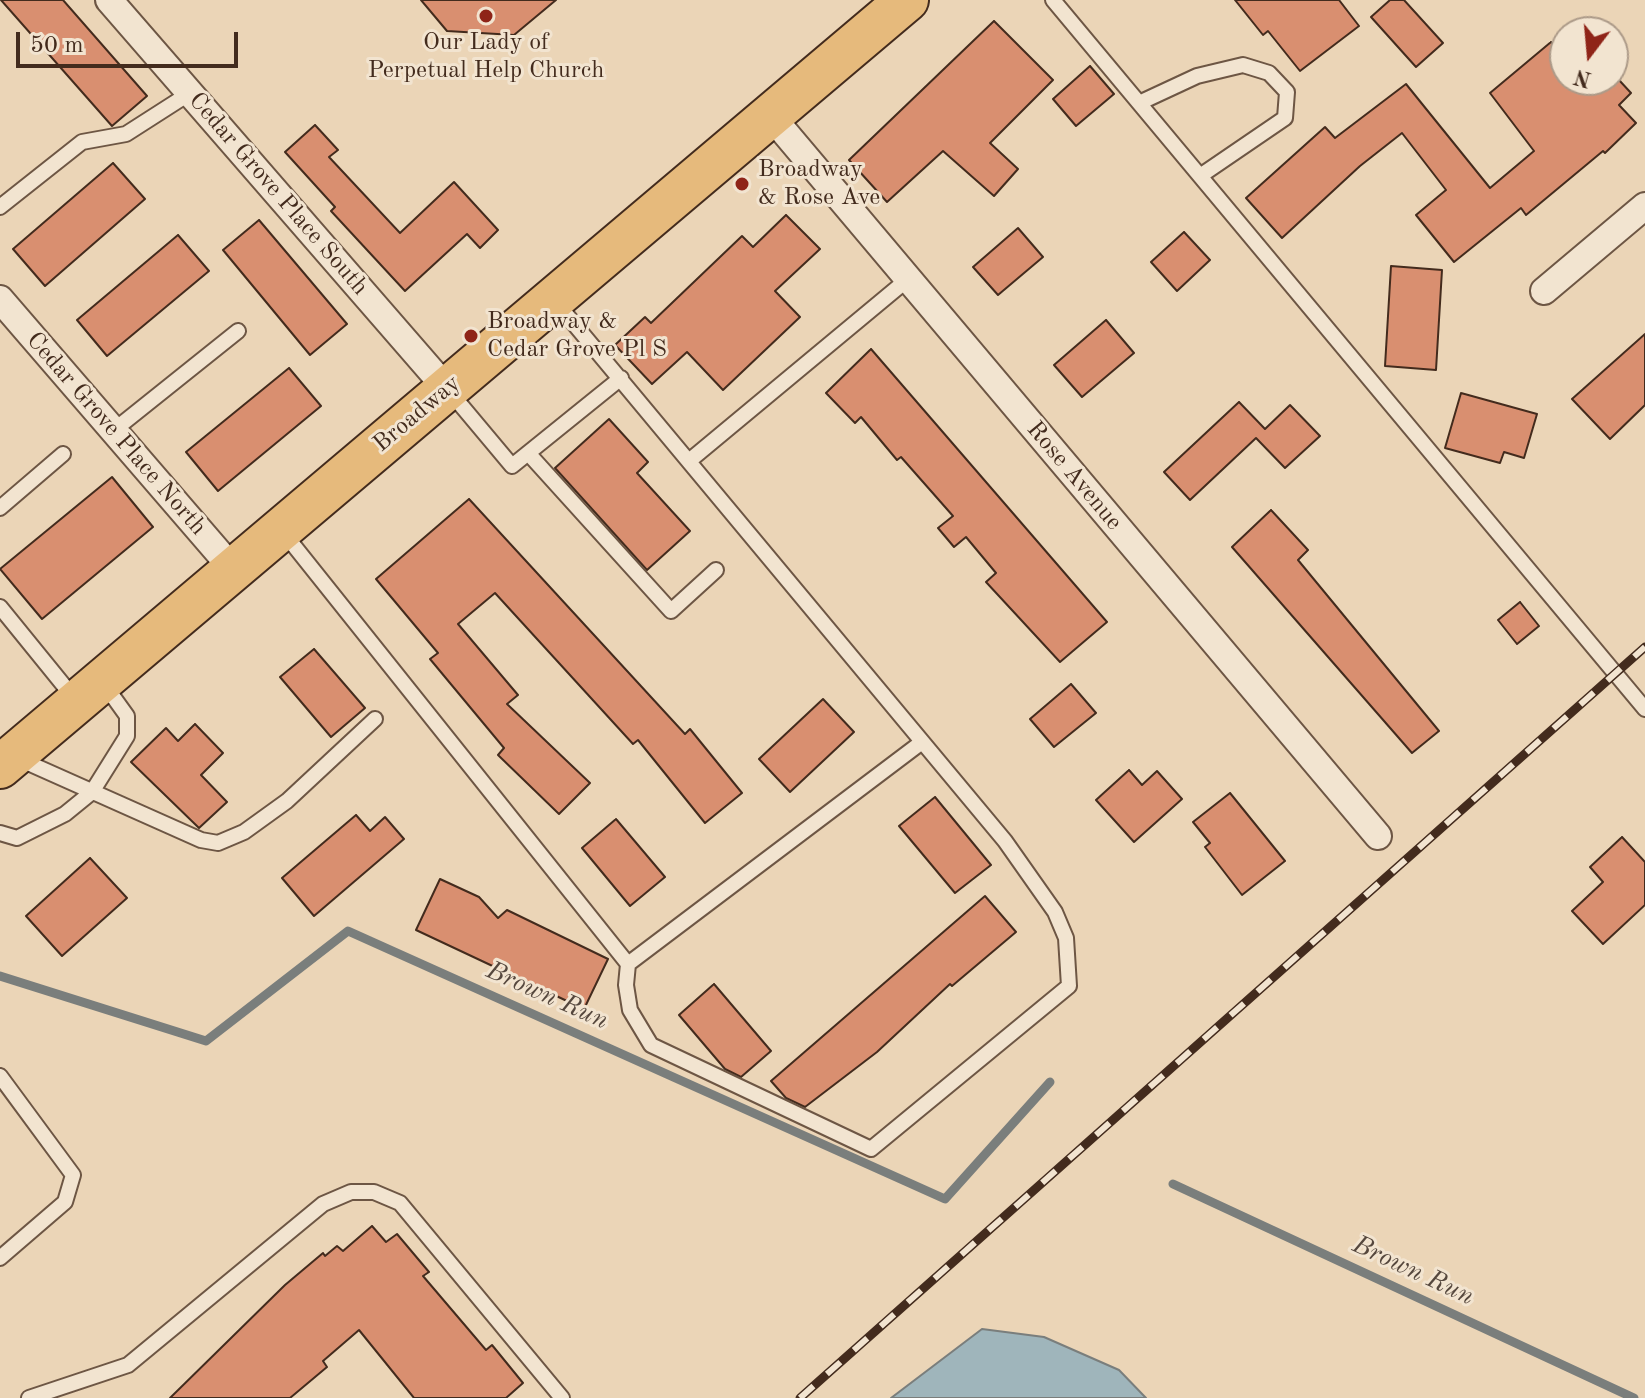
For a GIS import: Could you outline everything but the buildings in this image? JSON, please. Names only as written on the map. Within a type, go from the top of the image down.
[{"type":"main road","name":"Broadway","points":[[6,761],[907,0]]},
{"type":"street","name":"Cedar Grove Place South","points":[[109,0],[447,389]]},
{"type":"street","name":"Rose Avenue","points":[[771,116],[1378,836]]},
{"type":"street","points":[[1544,291],[1645,206]]},
{"type":"street","name":"Cedar Grove Place North","points":[[0,299],[232,568]]},
{"type":"lane","points":[[1053,0],[1645,709]]},
{"type":"lane","points":[[1139,103],[1197,76],[1243,65],[1269,73],[1287,92],[1285,118],[1200,176]]},
{"type":"lane","points":[[0,207],[82,142],[126,134],[190,93]]},
{"type":"lane","points":[[689,461],[908,279]]},
{"type":"lane","points":[[280,528],[628,964],[626,985],[630,1010],[651,1045],[871,1149],[1069,986],[1066,938],[1055,912],[1005,841],[554,299]]},
{"type":"lane","points":[[113,431],[238,331]]},
{"type":"lane","points":[[447,389],[512,466],[621,378]]},
{"type":"lane","points":[[528,453],[671,611],[716,570]]},
{"type":"lane","points":[[0,508],[63,454]]},
{"type":"lane","points":[[0,607],[89,691],[127,716],[127,736],[92,792],[65,814],[17,838],[0,833]]},
{"type":"lane","points":[[6,761],[92,792],[201,840],[218,843],[244,832],[287,801],[375,719]]},
{"type":"lane","points":[[628,964],[922,742]]},
{"type":"lane","points":[[0,1076],[73,1175],[65,1202],[0,1258]]},
{"type":"lane","points":[[29,1398],[128,1365],[323,1204],[351,1192],[374,1192],[400,1203],[562,1398]]},
{"type":"water","points":[[982,1329],[1044,1337],[1119,1370],[1146,1398],[891,1398]]},
{"type":"waterway","name":"Brown Run","points":[[0,976],[206,1041],[348,931],[945,1199],[1050,1082]]},
{"type":"waterway","name":"Brown Run","points":[[1173,1184],[1634,1398]]},
{"type":"railway","points":[[800,1398],[1645,647]]},
{"type":"place","name":"Our Lady of Perpetual Help Church","points":[[486,16]]},
{"type":"place","name":"Broadway & Rose Ave","points":[[742,184]]},
{"type":"place","name":"Broadway & Cedar Grove Pl S","points":[[471,336]]}]
